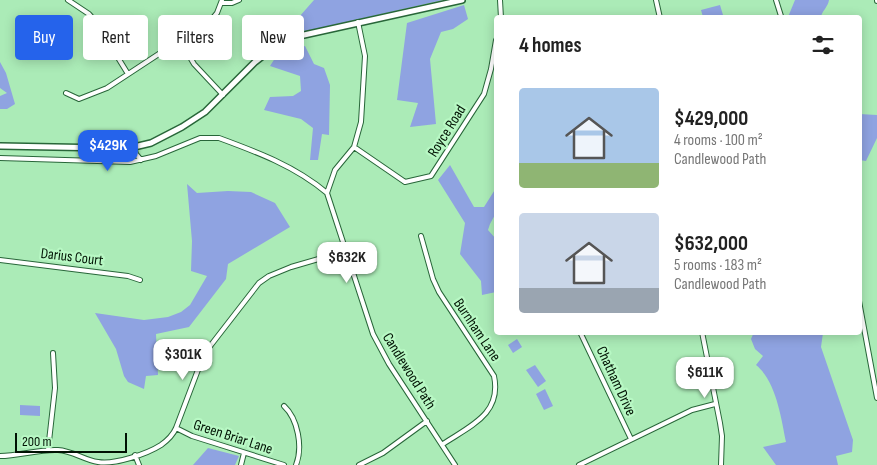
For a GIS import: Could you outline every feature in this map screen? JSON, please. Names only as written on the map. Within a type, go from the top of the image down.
[{"type":"main road","points":[[0,146],[108,148],[134,147],[151,143],[182,127],[205,112],[255,62],[284,42],[304,35],[358,22],[462,0]]},
{"type":"street","points":[[68,0],[89,14],[96,22],[128,74]]},
{"type":"street","points":[[214,15],[222,2],[232,3],[239,0]]},
{"type":"street","points":[[500,0],[501,15]]},
{"type":"street","points":[[656,0],[659,15]]},
{"type":"street","points":[[776,0],[781,15]]},
{"type":"street","points":[[0,158],[119,163],[141,160],[164,153],[193,140],[210,137],[219,138],[277,160],[327,193],[335,170],[354,147],[361,122],[366,70],[358,22]]},
{"type":"street","name":"Royce Road","points":[[354,147],[405,182],[431,176],[440,165],[484,94],[494,52]]},
{"type":"street","points":[[66,93],[80,99],[107,88],[158,54]]},
{"type":"street","points":[[192,60],[223,95]]},
{"type":"street","points":[[134,147],[136,154],[141,160]]},
{"type":"street","name":"Candlewood Path","points":[[327,193],[373,334],[389,364],[455,465]]},
{"type":"street","name":"Burnham Lane","points":[[421,236],[433,279],[439,292],[494,376],[496,386],[492,407],[482,417],[443,444]]},
{"type":"street","points":[[0,456],[48,450],[69,452],[86,459],[104,463],[135,455],[162,444],[173,434],[176,428],[204,354],[259,283],[269,276],[346,251]]},
{"type":"street","name":"Darius Court","points":[[0,260],[128,276],[140,280]]},
{"type":"street","points":[[862,317],[877,398]]},
{"type":"street","name":"Chatham Drive","points":[[581,335],[631,439]]},
{"type":"street","points":[[703,335],[722,436],[721,465]]},
{"type":"street","points":[[48,450],[55,388],[53,352]]},
{"type":"street","points":[[578,465],[692,410],[715,404]]},
{"type":"street","points":[[284,406],[291,412],[300,447],[296,465]]},
{"type":"street","points":[[359,465],[383,453],[427,421]]},
{"type":"street","name":"Green Briar Lane","points":[[176,428],[192,436],[284,465]]},
{"type":"street","points":[[241,465],[244,453]]},
{"type":"street","points":[[135,455],[139,465]]},
{"type":"shaded area","points":[[314,0],[443,0],[306,31],[304,30],[304,15],[301,15]]},
{"type":"shaded area","points":[[795,0],[829,0],[822,15],[789,15]]},
{"type":"shaded area","points":[[464,5],[468,19],[453,29],[441,32],[430,59],[436,124],[410,127],[418,103],[397,100],[407,23]]},
{"type":"shaded area","points":[[720,5],[723,15],[702,15],[701,10]]},
{"type":"shaded area","points":[[304,46],[314,64],[324,68],[330,85],[329,135],[322,134],[318,160],[310,160],[313,128],[301,119],[264,110],[270,97],[293,96],[301,91],[300,76],[270,66],[274,60],[304,60]]},
{"type":"shaded area","points":[[0,62],[6,73],[15,104],[7,109],[0,109],[0,96],[7,93],[0,88]]},
{"type":"shaded area","points":[[862,114],[877,115],[877,138],[866,161],[862,160]]},
{"type":"shaded area","points":[[450,165],[474,207],[484,207],[494,191],[494,217],[488,230],[494,237],[494,292],[482,295],[481,281],[460,254],[465,223],[438,180]]},
{"type":"shaded area","points":[[187,184],[197,193],[251,192],[275,203],[290,227],[228,264],[226,279],[189,327],[156,334],[158,375],[146,376],[144,389],[128,382],[124,376],[116,349],[95,313],[144,320],[168,317],[181,312],[190,305],[207,276],[191,271],[192,241]]},
{"type":"shaded area","points":[[753,335],[823,335],[821,347],[853,440],[852,452],[836,456],[838,465],[776,465],[763,447],[786,442],[777,400],[768,380],[756,365],[763,356],[755,349],[751,339]]},
{"type":"shaded area","points":[[517,339],[522,347],[513,353],[508,345]]},
{"type":"shaded area","points":[[535,365],[546,381],[538,387],[526,370]]},
{"type":"shaded area","points":[[545,389],[553,406],[544,410],[536,394]]},
{"type":"shaded area","points":[[20,405],[40,406],[40,416],[20,415]]},
{"type":"shaded area","points":[[208,448],[239,456],[235,465],[193,465]]}]
